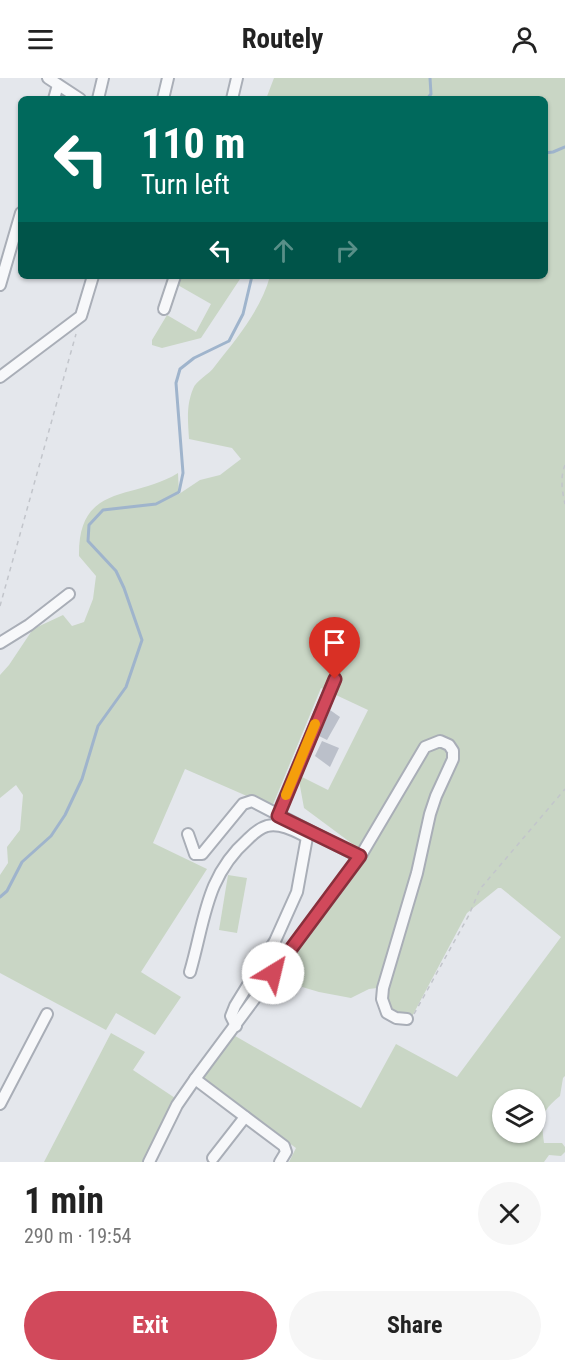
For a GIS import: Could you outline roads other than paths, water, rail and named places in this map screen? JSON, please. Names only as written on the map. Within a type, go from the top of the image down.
[{"type":"street","points":[[48,78],[75,96]]},
{"type":"street","points":[[99,96],[103,78]]},
{"type":"street","points":[[164,96],[168,78]]},
{"type":"street","points":[[233,96],[237,78]]},
{"type":"street","points":[[55,96],[58,85]]},
{"type":"street","points":[[0,285],[18,223]]},
{"type":"street","points":[[0,377],[81,316],[92,279]]},
{"type":"street","points":[[164,309],[174,279]]},
{"type":"street","points":[[0,643],[29,625],[69,594]]},
{"type":"street","points":[[278,816],[335,679]]},
{"type":"street","points":[[149,1162],[177,1105],[360,856],[426,747],[440,741],[449,745],[453,751],[453,759],[430,814],[417,873],[383,987],[383,1006],[387,1013],[396,1018],[407,1019]]},
{"type":"street","points":[[188,834],[195,854],[202,854],[243,804],[252,801],[360,856]]},
{"type":"street","points":[[190,972],[211,891],[226,864],[240,846],[259,829],[269,825],[287,827],[328,848]]},
{"type":"street","points":[[236,1026],[231,1016],[235,1006],[275,941],[297,892],[307,837]]},
{"type":"street","points":[[0,1104],[47,1014]]},
{"type":"street","points":[[195,1079],[284,1146],[286,1152],[280,1162]]},
{"type":"street","points":[[213,1158],[245,1117]]},
{"type":"waterway","points":[[429,96],[430,78]]},
{"type":"waterway","points":[[548,153],[565,147]]},
{"type":"waterway","points":[[0,897],[7,891],[22,862],[51,836],[65,815],[82,779],[98,726],[126,687],[142,640],[116,571],[88,541],[89,525],[103,510],[156,504],[179,492],[183,473],[176,383],[180,369],[194,358],[229,341],[243,314],[251,279]]}]
